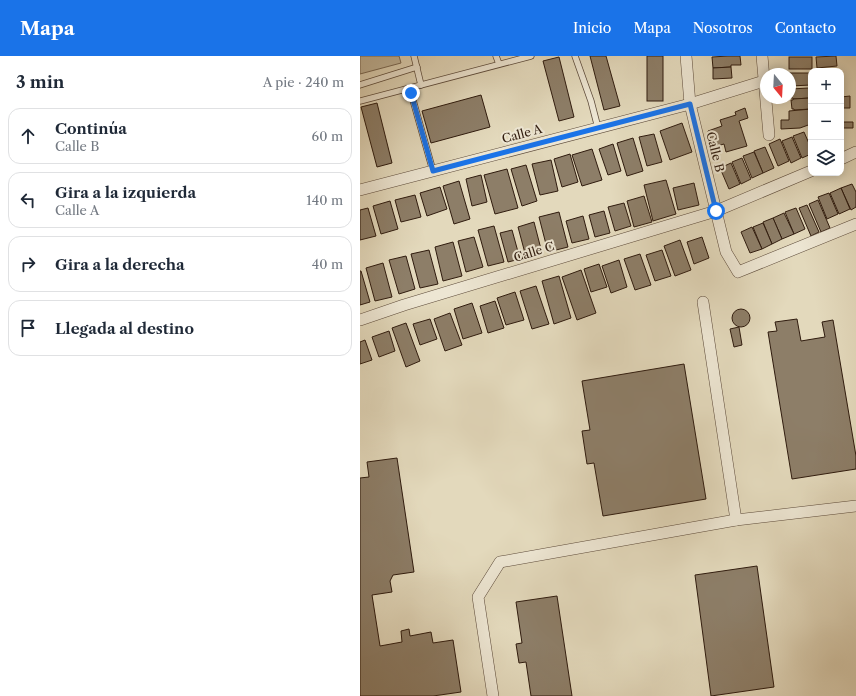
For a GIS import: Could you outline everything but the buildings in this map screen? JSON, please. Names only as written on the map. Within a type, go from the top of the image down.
[{"type":"street","name":"Calle B","points":[[686,56],[690,104],[726,252],[738,272],[856,224]]},
{"type":"street","points":[[762,56],[763,68]]},
{"type":"street","name":"Calle A","points":[[360,189],[690,104],[760,82]]},
{"type":"street","points":[[766,104],[768,135]]},
{"type":"street","points":[[844,158],[856,152]]},
{"type":"street","name":"Calle C","points":[[360,320],[404,305],[716,211],[808,172]]},
{"type":"street","points":[[703,302],[736,520]]},
{"type":"street","points":[[493,696],[478,597],[500,562],[736,520],[856,506]]},
{"type":"lane","points":[[414,56],[421,85]]},
{"type":"lane","points":[[496,56],[499,64]]},
{"type":"lane","points":[[360,101],[527,56]]},
{"type":"lane","points":[[575,56],[591,101],[598,128]]},
{"type":"lane","points":[[360,85],[416,67]]},
{"type":"lane","points":[[411,93],[433,171]]},
{"type":"shaded area","points":[[360,56],[399,56],[401,63],[360,74]]},
{"type":"route","points":[[411,93],[433,171],[690,104],[716,211]]}]
